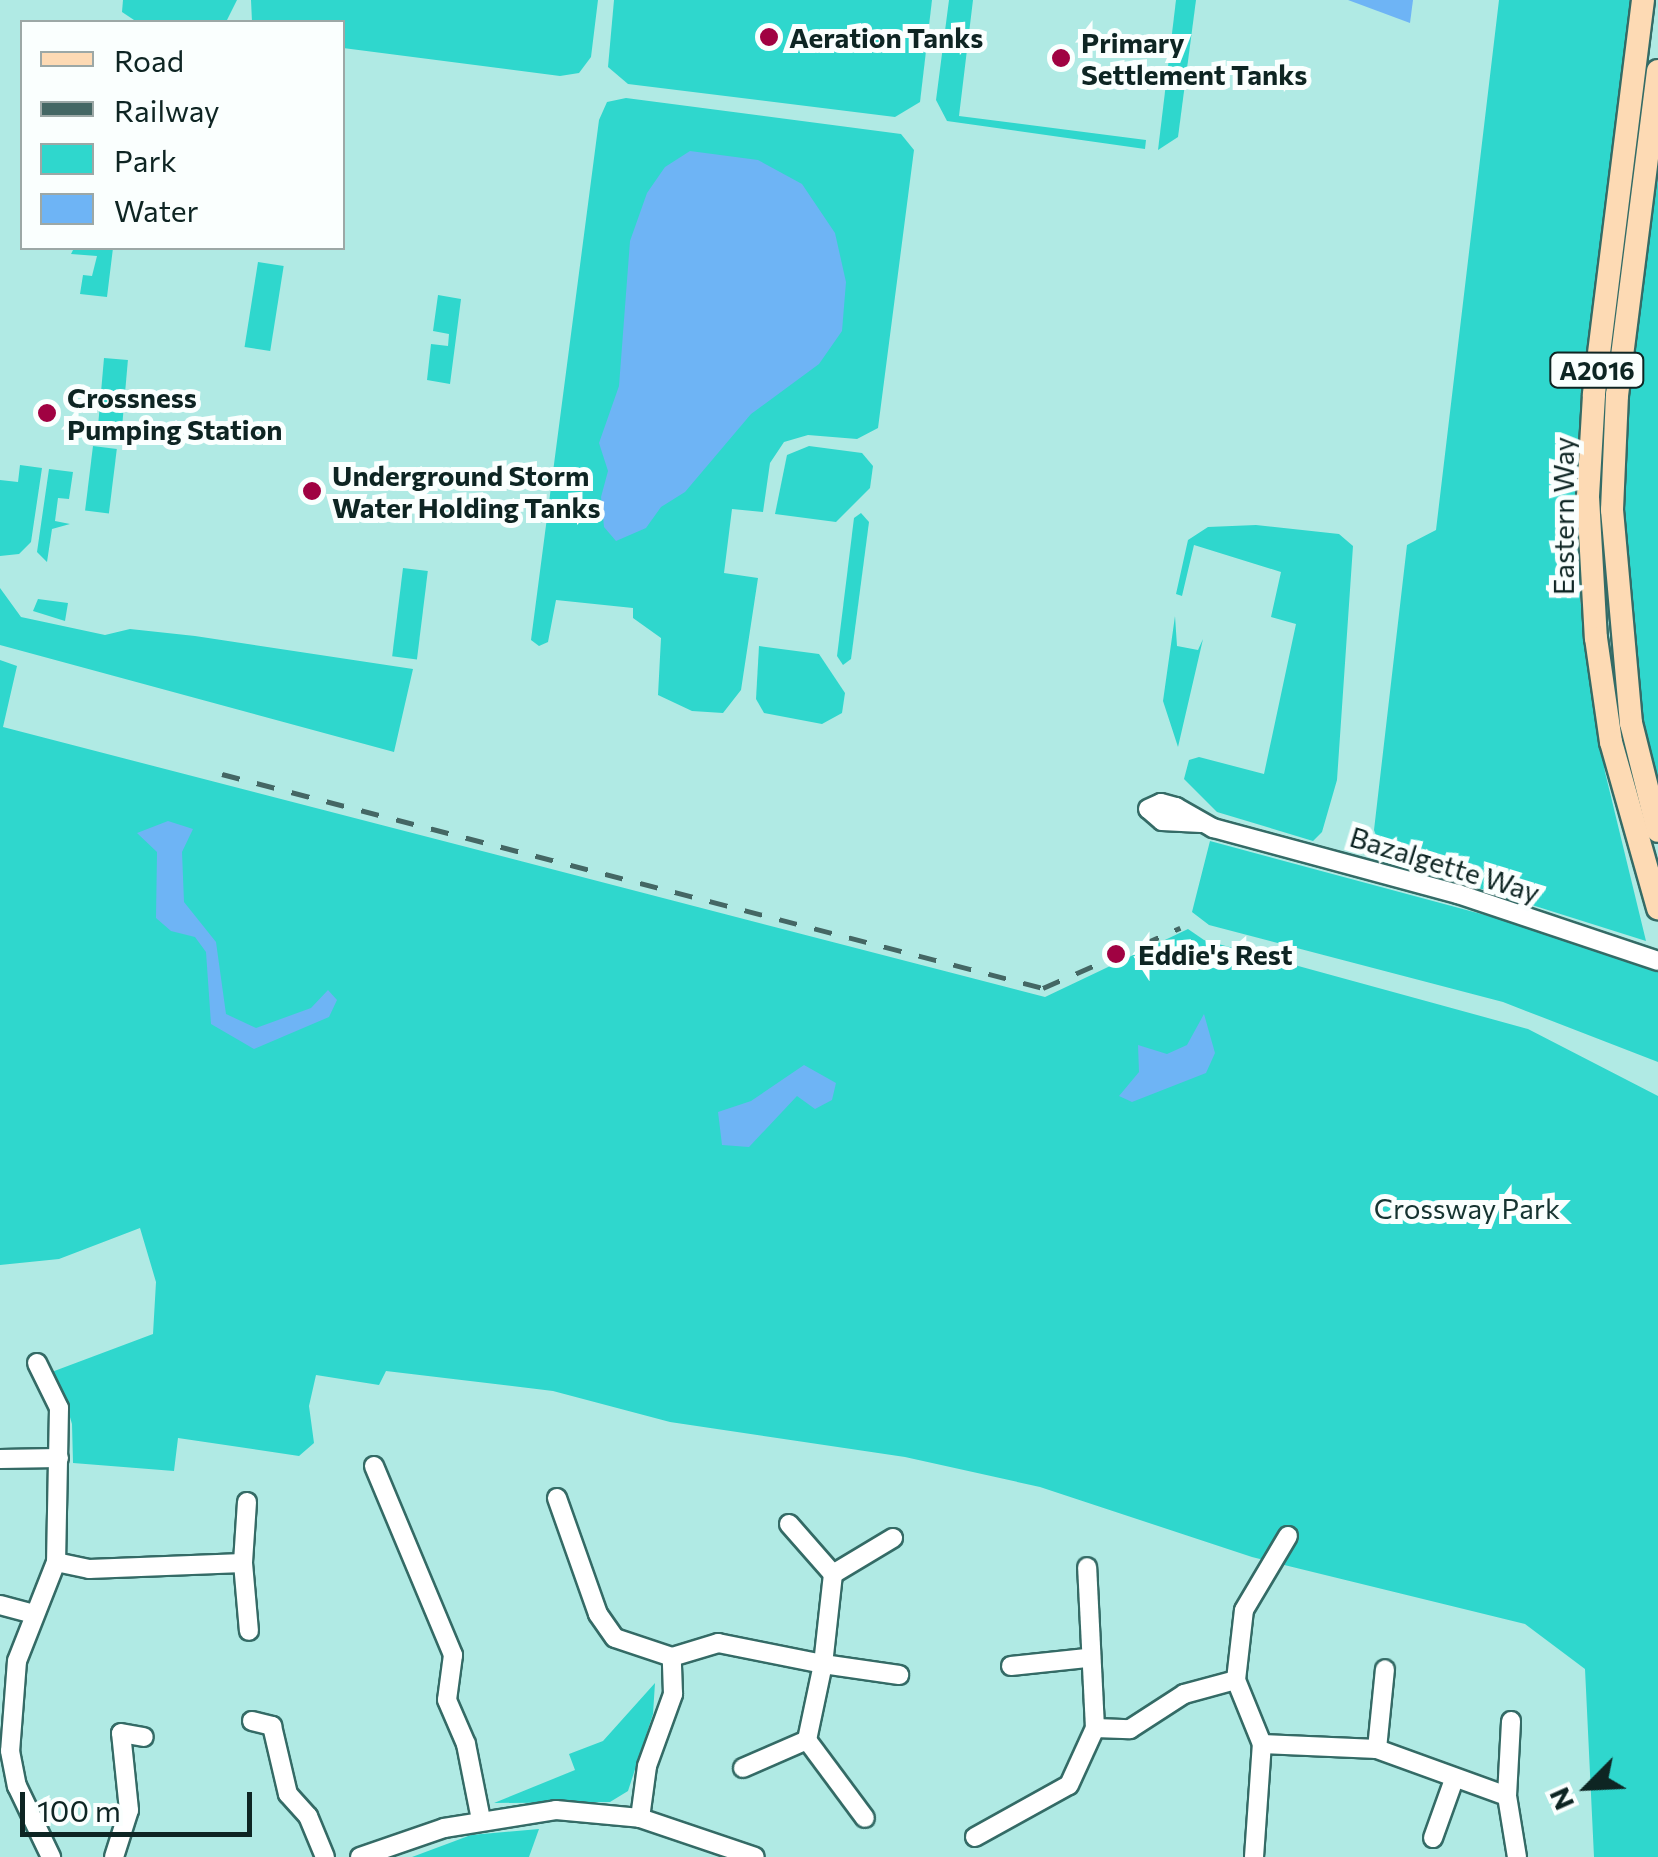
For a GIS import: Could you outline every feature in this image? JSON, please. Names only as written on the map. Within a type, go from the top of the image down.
[{"type":"main road","name":"Eastern Way","points":[[1642,0],[1594,395],[1588,497],[1596,638],[1612,742],[1658,908]]},
{"type":"main road","name":"Eastern Way","points":[[1658,70],[1617,395],[1612,510],[1631,722],[1658,831]]},
{"type":"street","name":"Bazalgette Way","points":[[1207,825],[1458,894],[1658,962]]},
{"type":"street","points":[[37,1363],[59,1408],[56,1562],[17,1660],[5,1751],[39,1838],[51,1857]]},
{"type":"street","points":[[0,1459],[59,1458]]},
{"type":"street","points":[[374,1466],[453,1656],[447,1700],[466,1744],[480,1820]]},
{"type":"street","points":[[557,1498],[598,1614],[614,1638],[672,1657],[718,1643],[899,1675]]},
{"type":"street","points":[[246,1502],[242,1563],[249,1631]]},
{"type":"street","points":[[789,1524],[833,1574],[823,1664],[807,1740],[865,1818]]},
{"type":"street","points":[[1254,1857],[1262,1744],[1236,1680],[1244,1610],[1288,1536]]},
{"type":"street","points":[[833,1574],[893,1538]]},
{"type":"street","points":[[56,1562],[89,1570],[242,1563]]},
{"type":"street","points":[[976,1837],[1069,1785],[1095,1728],[1086,1658],[1087,1567]]},
{"type":"street","points":[[0,1605],[33,1614]]},
{"type":"street","points":[[640,1818],[647,1766],[673,1694],[672,1657]]},
{"type":"street","points":[[1011,1666],[1086,1658]]},
{"type":"street","points":[[1377,1749],[1385,1670]]},
{"type":"street","points":[[1095,1728],[1130,1729],[1184,1694],[1236,1680]]},
{"type":"street","points":[[252,1720],[272,1726],[288,1794],[308,1816],[325,1857]]},
{"type":"street","points":[[1511,1721],[1506,1796],[1517,1857]]},
{"type":"street","points":[[114,1857],[129,1810],[121,1733],[144,1737]]},
{"type":"street","points":[[743,1768],[807,1740]]},
{"type":"street","points":[[1262,1744],[1377,1749],[1454,1782],[1506,1796]]},
{"type":"street","points":[[1433,1838],[1454,1782]]},
{"type":"street","points":[[360,1857],[480,1820],[556,1810],[640,1818],[755,1857]]},
{"type":"street","points":[[26,1857],[39,1838]]},
{"type":"green space","points":[[123,0],[237,0],[227,20],[134,20],[122,12]]},
{"type":"green space","points":[[251,0],[598,0],[591,57],[579,73],[560,76],[345,48],[345,20],[252,20]]},
{"type":"green space","name":"Aeration Tanks","points":[[614,0],[932,0],[920,102],[895,117],[628,84],[608,67]]},
{"type":"green space","points":[[949,0],[973,0],[959,116],[1146,140],[1145,149],[947,121],[936,100]]},
{"type":"green space","points":[[1176,0],[1196,0],[1178,137],[1158,150]]},
{"type":"green space","points":[[1499,0],[1632,0],[1577,463],[1576,571],[1605,772],[1646,941],[1399,863],[1382,852],[1374,830],[1407,545],[1436,530]]},
{"type":"green space","points":[[626,98],[901,134],[914,150],[878,428],[857,439],[808,435],[784,442],[770,463],[763,512],[732,509],[724,573],[758,578],[741,690],[723,713],[692,711],[658,695],[661,638],[633,618],[633,608],[556,600],[548,642],[539,646],[531,640],[599,120],[607,102]]},
{"type":"green space","points":[[1658,177],[1658,787],[1624,667],[1624,502],[1631,377]]},
{"type":"green space","points":[[73,250],[113,250],[107,297],[80,294],[83,275],[92,276],[97,256],[71,254]]},
{"type":"green space","points":[[258,262],[284,266],[270,351],[245,347]]},
{"type":"green space","points":[[438,295],[461,299],[450,384],[427,380],[431,344],[448,346],[449,334],[433,331]]},
{"type":"green space","points":[[104,358],[128,360],[122,426],[98,424]]},
{"type":"green space","points":[[93,446],[117,449],[109,513],[85,511]]},
{"type":"green space","points":[[809,446],[862,453],[873,466],[870,488],[836,522],[775,514],[787,455]]},
{"type":"green space","points":[[20,465],[42,468],[31,542],[19,554],[0,556],[0,480],[18,482]]},
{"type":"green space","points":[[49,469],[73,472],[69,499],[58,498],[55,521],[70,524],[52,529],[47,562],[37,552]]},
{"type":"green space","points":[[861,513],[869,522],[851,659],[843,665],[837,656],[854,518]]},
{"type":"green space","points":[[1256,525],[1339,534],[1353,546],[1337,780],[1322,832],[1313,841],[1217,812],[1184,779],[1189,760],[1199,757],[1264,774],[1296,624],[1271,617],[1281,572],[1194,545],[1182,596],[1176,594],[1188,540],[1208,527]]},
{"type":"green space","points":[[403,568],[428,571],[417,659],[392,656]]},
{"type":"green space","points":[[0,588],[21,617],[105,635],[130,629],[195,636],[413,669],[394,752],[0,645]]},
{"type":"green space","points":[[38,599],[68,603],[65,621],[33,611]]},
{"type":"green space","points":[[1175,616],[1177,646],[1198,650],[1203,639],[1178,747],[1163,701]]},
{"type":"green space","points":[[759,646],[819,654],[845,693],[842,713],[822,724],[764,713],[756,699]]},
{"type":"green space","name":"Crossway Park","points":[[0,660],[17,666],[3,727],[1045,997],[1188,929],[1204,940],[1528,1029],[1658,1096],[1658,1857],[1594,1857],[1585,1669],[1525,1624],[1252,1557],[1040,1487],[905,1457],[670,1422],[553,1391],[386,1371],[379,1385],[316,1375],[309,1406],[314,1443],[299,1456],[178,1438],[174,1471],[73,1463],[72,1424],[62,1390],[49,1373],[153,1334],[156,1282],[140,1228],[59,1259],[0,1265]]},
{"type":"green space","points":[[1210,841],[1552,933],[1658,971],[1658,1062],[1503,1002],[1209,925],[1192,912]]},
{"type":"green space","points":[[655,1683],[653,1714],[628,1791],[610,1802],[494,1803],[575,1770],[569,1754],[603,1741]]},
{"type":"green space","points":[[539,1829],[529,1857],[412,1857],[471,1835]]},
{"type":"water","points":[[1348,0],[1413,0],[1410,23]]},
{"type":"water","points":[[690,151],[758,160],[802,184],[835,233],[846,282],[842,331],[819,364],[751,414],[685,492],[661,507],[646,528],[616,541],[604,527],[601,497],[608,471],[599,443],[619,386],[630,241],[647,193],[665,167]]},
{"type":"water","points":[[168,821],[193,829],[182,852],[184,902],[216,942],[226,1014],[256,1028],[311,1008],[328,990],[337,1000],[329,1017],[254,1049],[211,1024],[206,952],[195,937],[171,931],[156,918],[157,852],[137,833]]},
{"type":"water","points":[[1204,1014],[1215,1053],[1206,1073],[1132,1102],[1119,1096],[1139,1072],[1138,1045],[1167,1054],[1187,1045]]},
{"type":"water","points":[[804,1065],[836,1083],[832,1100],[815,1109],[797,1096],[749,1147],[722,1145],[718,1112],[751,1101]]},
{"type":"railway","points":[[222,774],[1043,988],[1180,928]]},
{"type":"place","name":"Aeration Tanks","points":[[769,37]]},
{"type":"place","name":"Primary Settlement Tanks","points":[[1061,58]]},
{"type":"place","name":"Crossness Pumping Station","points":[[47,413]]},
{"type":"place","name":"Underground Storm Water Holding Tanks","points":[[312,491]]},
{"type":"place","name":"Eddie's Rest","points":[[1116,954]]}]
